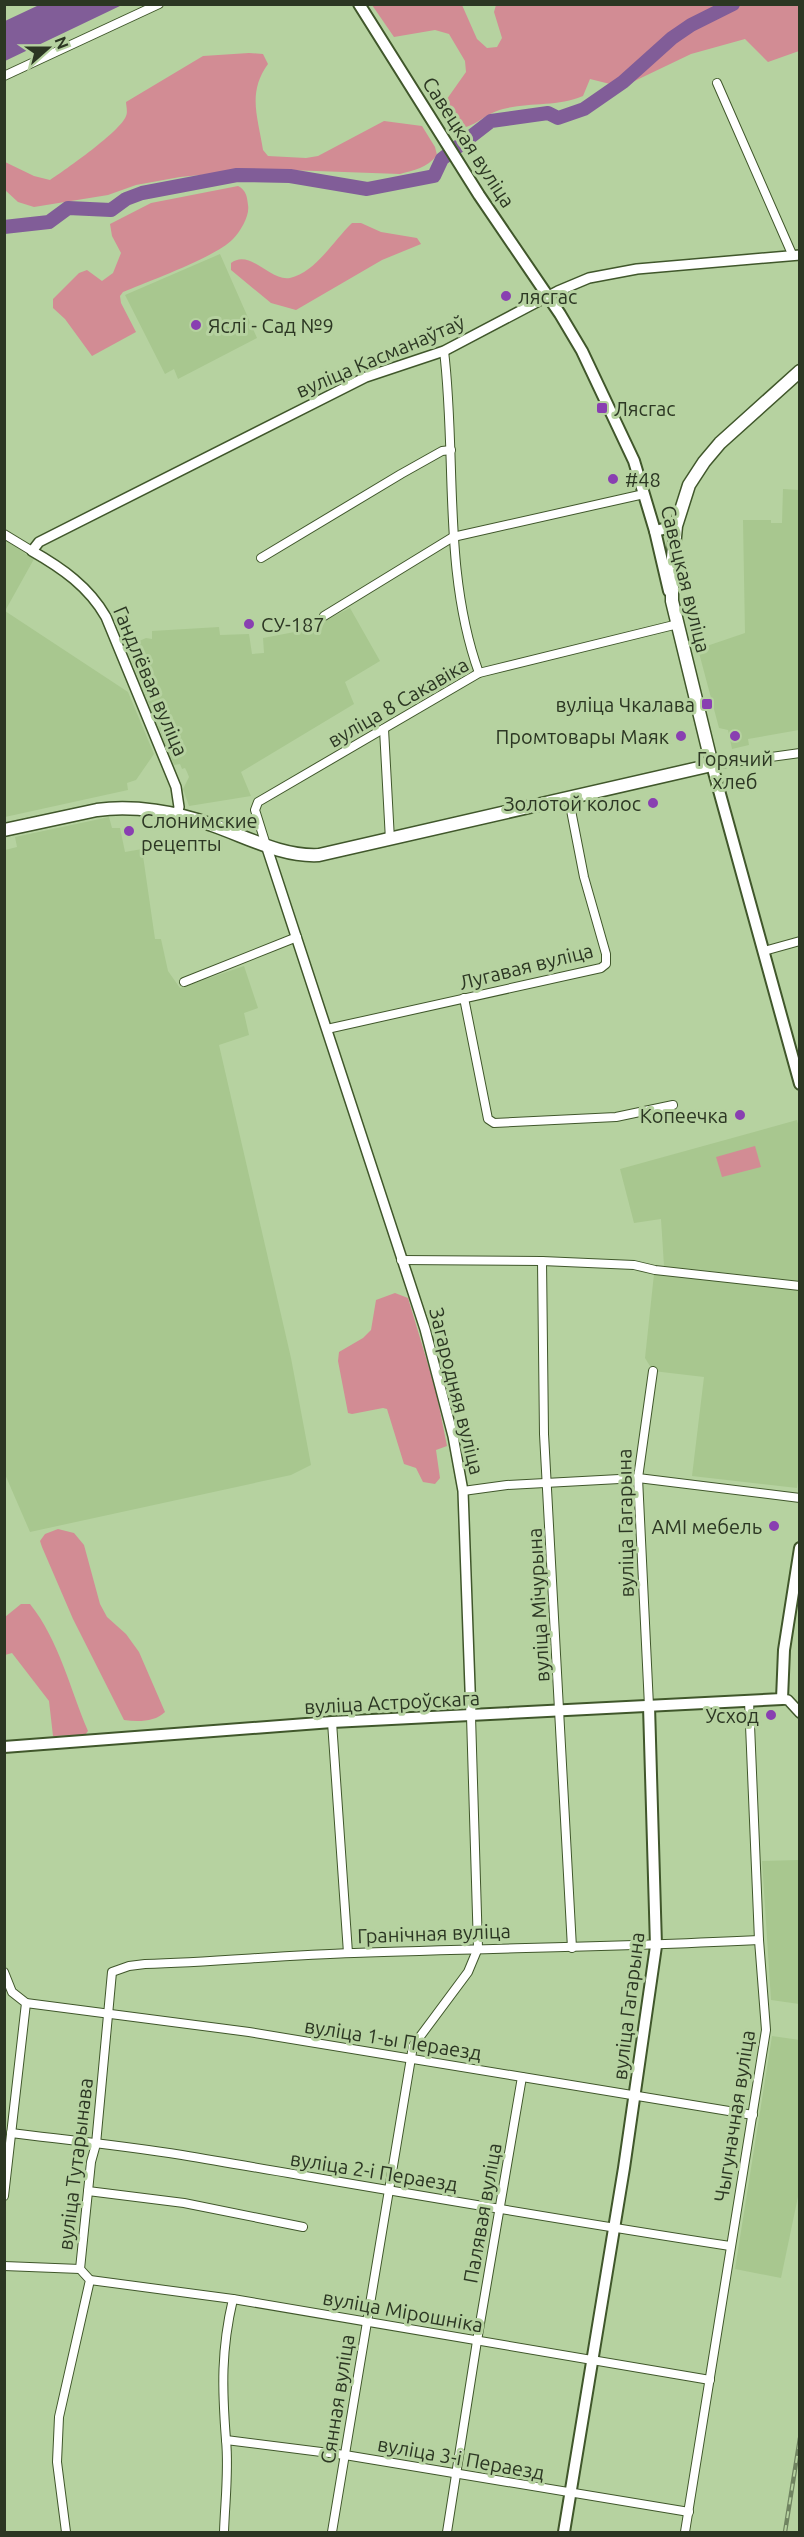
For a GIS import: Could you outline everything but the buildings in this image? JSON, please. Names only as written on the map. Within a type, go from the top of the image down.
[{"type":"highway","points":[[672,601],[676,526],[689,485],[698,469],[720,443],[800,371]]},
{"type":"highway","name":"Савецкая вуліца","points":[[672,601],[712,765]]},
{"type":"highway","points":[[4,830],[113,808],[141,809],[177,815],[209,824],[291,854],[319,855],[569,800],[712,765]]},
{"type":"main road","name":"Савецкая вуліца","points":[[359,4],[478,195],[582,351],[634,461],[655,531],[672,601]]},
{"type":"main road","points":[[655,531],[676,526]]},
{"type":"main road","name":"Савецкая вуліца","points":[[712,765],[800,1084]]},
{"type":"main road","points":[[782,1699],[784,1650],[800,1548]]},
{"type":"main road","name":"вуліца Астроўскага","points":[[4,1747],[333,1722],[782,1699]]},
{"type":"main road","name":"вуліца Гагарына","points":[[564,2532],[615,2228],[656,1946],[650,1706]]},
{"type":"street","points":[[4,76],[159,4]]},
{"type":"street","points":[[717,83],[796,254]]},
{"type":"street","name":"вуліца Касманаўтаў","points":[[32,551],[44,539],[366,377],[444,351],[547,296],[589,279],[637,268],[796,254]]},
{"type":"street","points":[[444,351],[449,402],[453,537],[462,603],[473,658],[479,673]]},
{"type":"street","points":[[261,558],[441,451],[451,450]]},
{"type":"street","points":[[324,615],[453,537],[644,494]]},
{"type":"street","name":"Гандлёвая вуліца","points":[[4,534],[54,564],[80,584],[98,603],[106,617],[176,787],[179,807],[177,815]]},
{"type":"street","name":"вуліца 8 Сакавіка","points":[[266,845],[255,810],[258,802],[479,673],[678,624]]},
{"type":"street","points":[[384,729],[390,840]]},
{"type":"street","points":[[712,765],[800,753]]},
{"type":"street","name":"Лугавая вуліца","points":[[327,1029],[601,968],[606,964],[606,954],[584,877],[569,800]]},
{"type":"street","name":"Загародняя вуліца","points":[[266,845],[425,1329],[453,1436],[463,1491],[478,1948],[468,1972],[418,2037],[411,2057]]},
{"type":"street","points":[[184,982],[297,937]]},
{"type":"street","points":[[764,951],[800,941]]},
{"type":"street","points":[[464,998],[488,1119],[494,1123],[616,1117],[673,1105]]},
{"type":"street","points":[[401,1260],[542,1261],[634,1265],[655,1270],[800,1286]]},
{"type":"street","name":"вуліца Мічурына","points":[[542,1261],[544,1414],[572,1948]]},
{"type":"street","name":"вуліца Гагарына","points":[[650,1706],[638,1478],[653,1371]]},
{"type":"street","points":[[463,1491],[548,1482],[638,1478],[800,1498]]},
{"type":"street","points":[[782,1699],[788,1700],[800,1713]]},
{"type":"street","name":"Чыгуначная вуліца","points":[[686,2532],[766,2030],[759,1940],[749,1701]]},
{"type":"street","points":[[333,1722],[348,1953]]},
{"type":"street","name":"Гранічная вуліца","points":[[112,1972],[129,1966],[146,1964],[348,1953],[526,1946],[572,1948],[656,1946],[759,1940]]},
{"type":"street","points":[[4,1972],[12,1992],[26,2003],[4,2196]]},
{"type":"street","name":"вуліца Тутарынава","points":[[90,2280],[80,2270],[88,2191],[96,2144],[106,2014],[112,1972]]},
{"type":"street","name":"вуліца 1-ы Пераезд","points":[[26,2003],[249,2032],[411,2057],[635,2096],[649,2096],[753,2115]]},
{"type":"street","name":"Сянная вуліца","points":[[332,2532],[411,2057]]},
{"type":"street","name":"Палявая вуліца","points":[[447,2532],[522,2077]]},
{"type":"street","name":"вуліца 2-і Пераезд","points":[[11,2133],[184,2155],[389,2191],[437,2197],[499,2210],[730,2246]]},
{"type":"street","points":[[88,2191],[184,2203],[303,2227]]},
{"type":"street","points":[[4,2265],[80,2270]]},
{"type":"street","points":[[66,2532],[57,2462],[59,2417],[90,2280]]},
{"type":"street","name":"вуліца Мірошніка","points":[[90,2280],[366,2320],[710,2380]]},
{"type":"street","points":[[224,2532],[226,2440],[223,2425],[222,2361],[233,2299]]},
{"type":"street","name":"вуліца 3-і Пераезд","points":[[226,2440],[345,2455],[689,2512]]},
{"type":"shaded area","points":[[39,5],[122,5],[5,61],[5,21]]},
{"type":"shaded area","points":[[372,5],[462,5],[477,39],[487,48],[497,47],[502,38],[494,12],[496,5],[799,5],[799,51],[768,62],[745,39],[691,54],[622,87],[590,79],[583,96],[563,102],[503,109],[472,125],[451,128],[443,117],[442,106],[466,72],[465,61],[449,34],[435,30],[394,37]]},
{"type":"shaded area","points":[[263,54],[268,64],[258,85],[256,106],[263,150],[268,156],[306,158],[318,156],[384,121],[422,126],[435,147],[437,155],[425,166],[400,174],[260,169],[180,177],[136,185],[108,195],[34,207],[18,202],[5,190],[5,162],[34,176],[50,180],[92,150],[122,123],[127,111],[126,102],[203,56]]},
{"type":"shaded area","points":[[238,186],[246,194],[248,213],[236,236],[198,261],[123,292],[120,296],[121,303],[136,332],[92,356],[65,319],[53,308],[53,299],[79,273],[87,270],[102,281],[113,273],[121,253],[112,236],[110,224],[151,203]]},
{"type":"shaded area","points":[[352,223],[361,223],[381,232],[417,238],[421,244],[382,260],[296,310],[271,303],[231,270],[231,263],[245,260],[283,278],[299,275],[324,255]]},
{"type":"shaded area","name":"Яслі - Сад №9","points":[[220,254],[257,338],[178,379],[174,369],[165,374],[125,295]]},
{"type":"shaded area","points":[[783,489],[799,490],[799,730],[748,739],[749,745],[732,749],[728,730],[719,728],[698,649],[745,633],[743,520],[771,520],[771,523],[782,523]]},
{"type":"shaded area","points":[[5,540],[34,559],[5,611]]},
{"type":"shaded area","points":[[350,608],[380,661],[345,682],[354,704],[241,772],[251,796],[189,806],[183,789],[189,777],[185,768],[182,769],[180,764],[174,765],[126,647],[146,638],[152,639],[152,631],[219,627],[220,635],[249,634],[252,654],[264,653],[263,638],[305,630]]},
{"type":"shaded area","points":[[5,611],[128,692],[154,754],[136,780],[127,783],[128,790],[5,817]]},
{"type":"shaded area","points":[[109,817],[112,828],[120,828],[125,852],[142,849],[155,939],[161,939],[168,971],[180,988],[244,966],[258,1008],[244,1013],[249,1035],[219,1045],[291,1358],[311,1465],[291,1475],[30,1532],[4,1472],[5,850],[17,847],[15,837]]},
{"type":"shaded area","points":[[797,1120],[800,1130],[799,1281],[664,1266],[661,1219],[634,1223],[620,1169]]},
{"type":"shaded area","points":[[755,1146],[761,1167],[722,1177],[716,1157]]},
{"type":"shaded area","points":[[654,1274],[799,1289],[800,1467],[797,1488],[692,1476],[704,1377],[653,1371],[645,1358]]},
{"type":"shaded area","points":[[395,1293],[408,1298],[436,1391],[447,1446],[436,1450],[440,1478],[435,1484],[423,1482],[416,1468],[404,1464],[387,1409],[348,1413],[338,1361],[339,1352],[363,1338],[371,1330],[376,1300]]},
{"type":"shaded area","points":[[58,1529],[74,1533],[84,1545],[100,1604],[107,1617],[126,1634],[139,1652],[165,1712],[156,1718],[124,1720],[73,1619],[42,1547],[40,1541],[45,1534]]},
{"type":"shaded area","points":[[21,1604],[30,1604],[49,1633],[88,1731],[85,1735],[53,1736],[49,1701],[12,1653],[5,1655],[5,1617]]},
{"type":"shaded area","points":[[800,1860],[799,2004],[771,2000],[762,1861]]},
{"type":"shaded area","points":[[772,2036],[800,2040],[799,2192],[781,2278],[735,2269]]},
{"type":"waterway","points":[[4,227],[49,222],[68,208],[111,210],[126,199],[142,193],[237,175],[290,176],[367,189],[434,176],[442,159],[491,121],[548,113],[558,118],[584,109],[623,82],[672,38],[691,25],[733,4]]},
{"type":"railway","points":[[785,2532],[800,2438]]},
{"type":"place","name":"лясгас","points":[[506,296]]},
{"type":"place","name":"Яслі - Сад №9","points":[[196,325]]},
{"type":"place","name":"Лясгас","points":[[602,408]]},
{"type":"place","name":"#48","points":[[613,479]]},
{"type":"place","name":"СУ-187","points":[[249,624]]},
{"type":"place","name":"вуліца Чкалава","points":[[707,704]]},
{"type":"place","name":"Промтовары Маяк","points":[[681,736]]},
{"type":"place","name":"Горячий хлеб","points":[[735,736]]},
{"type":"place","name":"Золотой колос","points":[[653,803]]},
{"type":"place","name":"Слонимские рецепты","points":[[129,831]]},
{"type":"place","name":"Копеечка","points":[[740,1115]]},
{"type":"place","name":"AMI мебель","points":[[774,1526]]},
{"type":"place","name":"Усход","points":[[771,1715]]}]
